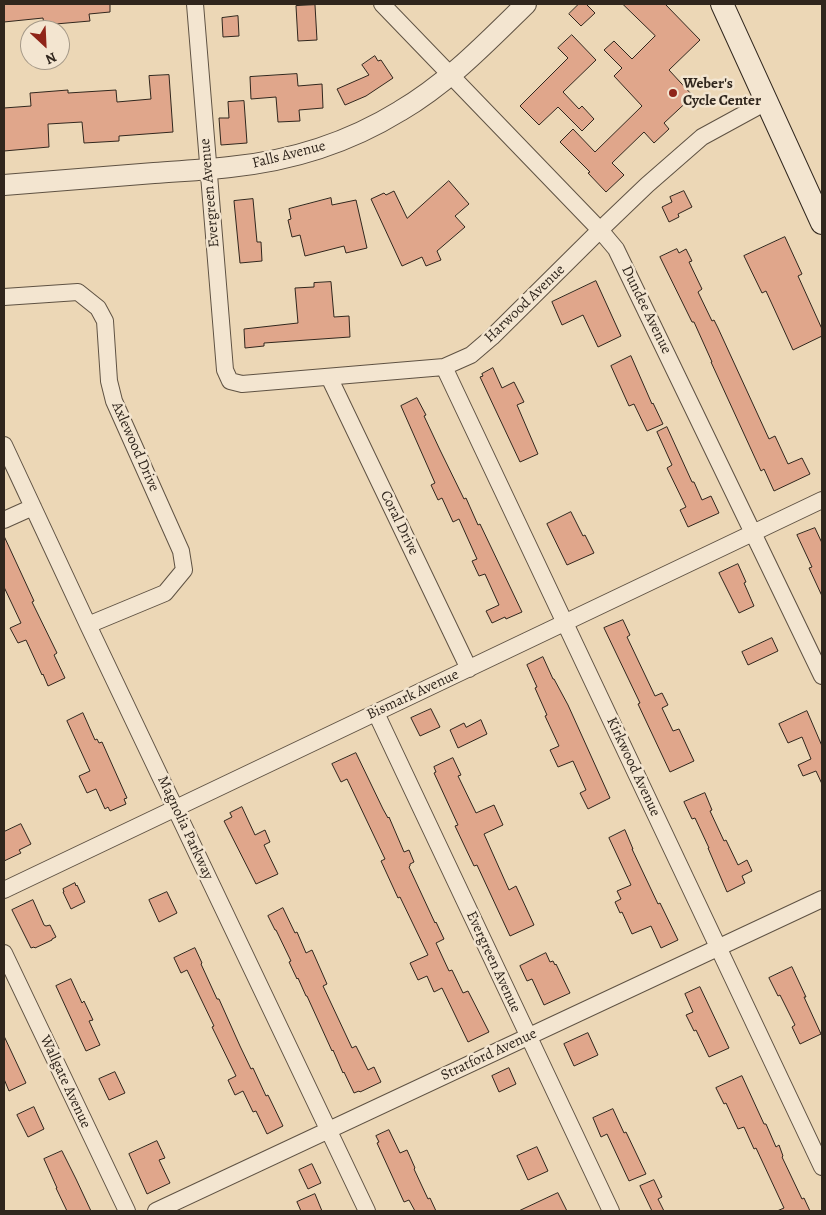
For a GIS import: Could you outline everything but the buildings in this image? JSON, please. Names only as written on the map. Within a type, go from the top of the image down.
[{"type":"main road","points":[[722,4],[768,101],[822,223]]},
{"type":"street","name":"Evergreen Avenue","points":[[195,4],[225,370],[230,381]]},
{"type":"street","name":"Dundee Avenue","points":[[382,4],[600,230],[616,249],[822,676]]},
{"type":"street","name":"Falls Avenue","points":[[4,185],[248,165],[287,158],[345,140],[401,111],[451,75],[482,48],[526,4]]},
{"type":"street","name":"Harwood Avenue","points":[[230,381],[242,384],[444,367],[471,355],[492,337],[600,230],[702,137],[768,101]]},
{"type":"street","name":"Axlewood Drive","points":[[4,297],[78,292],[98,308],[105,321],[109,381],[114,401],[181,551],[184,570],[165,593],[88,625]]},
{"type":"street","name":"Kirkwood Avenue","points":[[444,367],[822,1167]]},
{"type":"street","name":"Coral Drive","points":[[329,377],[469,669]]},
{"type":"street","name":"Magnolia Parkway","points":[[4,445],[368,1211]]},
{"type":"street","name":"Bismark Avenue","points":[[4,890],[822,500]]},
{"type":"street","points":[[4,520],[33,507]]},
{"type":"street","name":"Evergreen Avenue","points":[[376,713],[611,1211]]},
{"type":"street","name":"Stratford Avenue","points":[[156,1211],[822,899]]},
{"type":"street","name":"Wallgate Avenue","points":[[4,953],[127,1211]]},
{"type":"place","name":"Weber's Cycle Center","points":[[673,93]]}]
